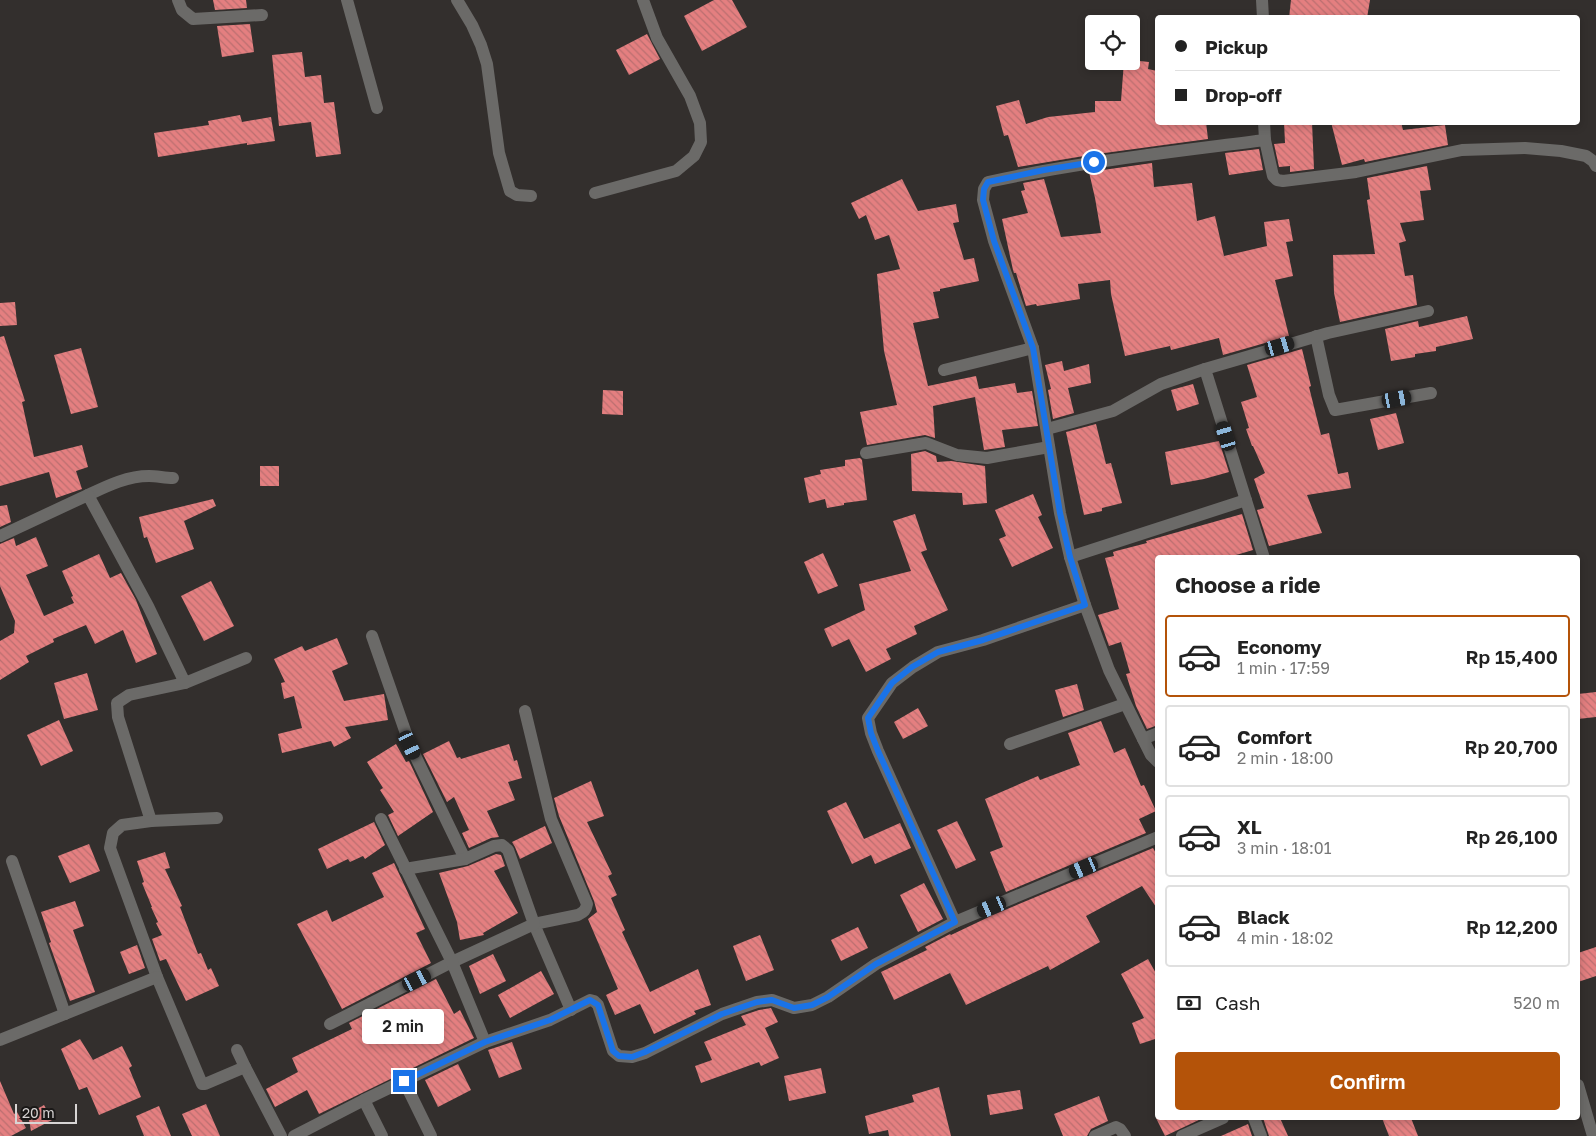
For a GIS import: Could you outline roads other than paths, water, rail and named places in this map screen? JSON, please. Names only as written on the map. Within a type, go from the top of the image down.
[{"type":"street","points":[[178,0],[182,10],[193,19],[262,15]]},
{"type":"street","points":[[347,0],[377,108]]},
{"type":"street","points":[[457,0],[475,32],[487,64],[499,153],[510,191],[517,195],[531,196]]},
{"type":"street","points":[[595,194],[676,171],[694,156],[701,142],[700,122],[690,96],[657,38],[643,0]]},
{"type":"street","points":[[1262,0],[1263,15]]},
{"type":"street","points":[[1264,125],[1265,140],[1273,176],[1277,180],[1283,181],[1356,172],[1462,150],[1525,148],[1561,150],[1586,156],[1596,166]]},
{"type":"street","points":[[1155,757],[1143,739],[1110,670],[1085,605],[1070,557],[1060,513],[1033,348],[994,241],[983,200],[984,189],[988,182],[1044,170],[1119,158],[1265,140]]},
{"type":"street","points":[[1047,428],[1113,411],[1161,384],[1205,369],[1316,336],[1428,311]]},
{"type":"street","points":[[1316,336],[1329,396],[1335,410],[1431,393]]},
{"type":"street","points":[[944,370],[1033,348]]},
{"type":"street","points":[[1205,369],[1263,555]]},
{"type":"street","points":[[866,453],[926,443],[957,455],[988,458],[1049,447]]},
{"type":"street","points":[[0,536],[116,482],[149,476],[173,478]]},
{"type":"street","points":[[88,495],[148,606],[184,684]]},
{"type":"street","points":[[1070,557],[1246,500]]},
{"type":"street","points":[[955,922],[878,751],[868,718],[892,683],[912,667],[938,652],[983,640],[1085,605]]},
{"type":"street","points":[[372,636],[410,745],[465,859]]},
{"type":"street","points":[[151,821],[118,717],[117,704],[129,695],[184,684],[246,658]]},
{"type":"street","points":[[1010,744],[1125,704]]},
{"type":"street","points":[[330,1024],[452,962],[534,924],[578,915],[584,912],[587,904],[551,819],[525,711]]},
{"type":"street","points":[[1143,739],[1155,734]]},
{"type":"street","points":[[217,818],[151,821],[122,825],[113,833],[110,848],[157,977],[202,1084],[245,1067]]},
{"type":"street","points":[[381,819],[452,962],[485,1042]]},
{"type":"street","points":[[294,1136],[485,1042],[550,1020],[590,1000],[598,1005],[613,1051],[619,1056],[632,1057],[722,1014],[757,1002],[772,1000],[794,1008],[812,1005],[828,997],[876,964],[955,922],[1155,838]]},
{"type":"street","points":[[405,869],[465,859],[494,846],[502,845],[508,850],[534,924],[571,1010]]},
{"type":"street","points":[[12,860],[65,1014]]},
{"type":"street","points":[[1,1038],[157,977]]},
{"type":"street","points":[[237,1050],[281,1136]]},
{"type":"street","points":[[404,1081],[431,1136]]},
{"type":"street","points":[[1580,1092],[1593,1136]]},
{"type":"street","points":[[364,1100],[382,1136]]},
{"type":"street","points":[[1182,1136],[1218,1120]]},
{"type":"street","points":[[1255,1120],[1261,1136]]},
{"type":"street","points":[[1095,1136],[1116,1127],[1125,1136]]}]
